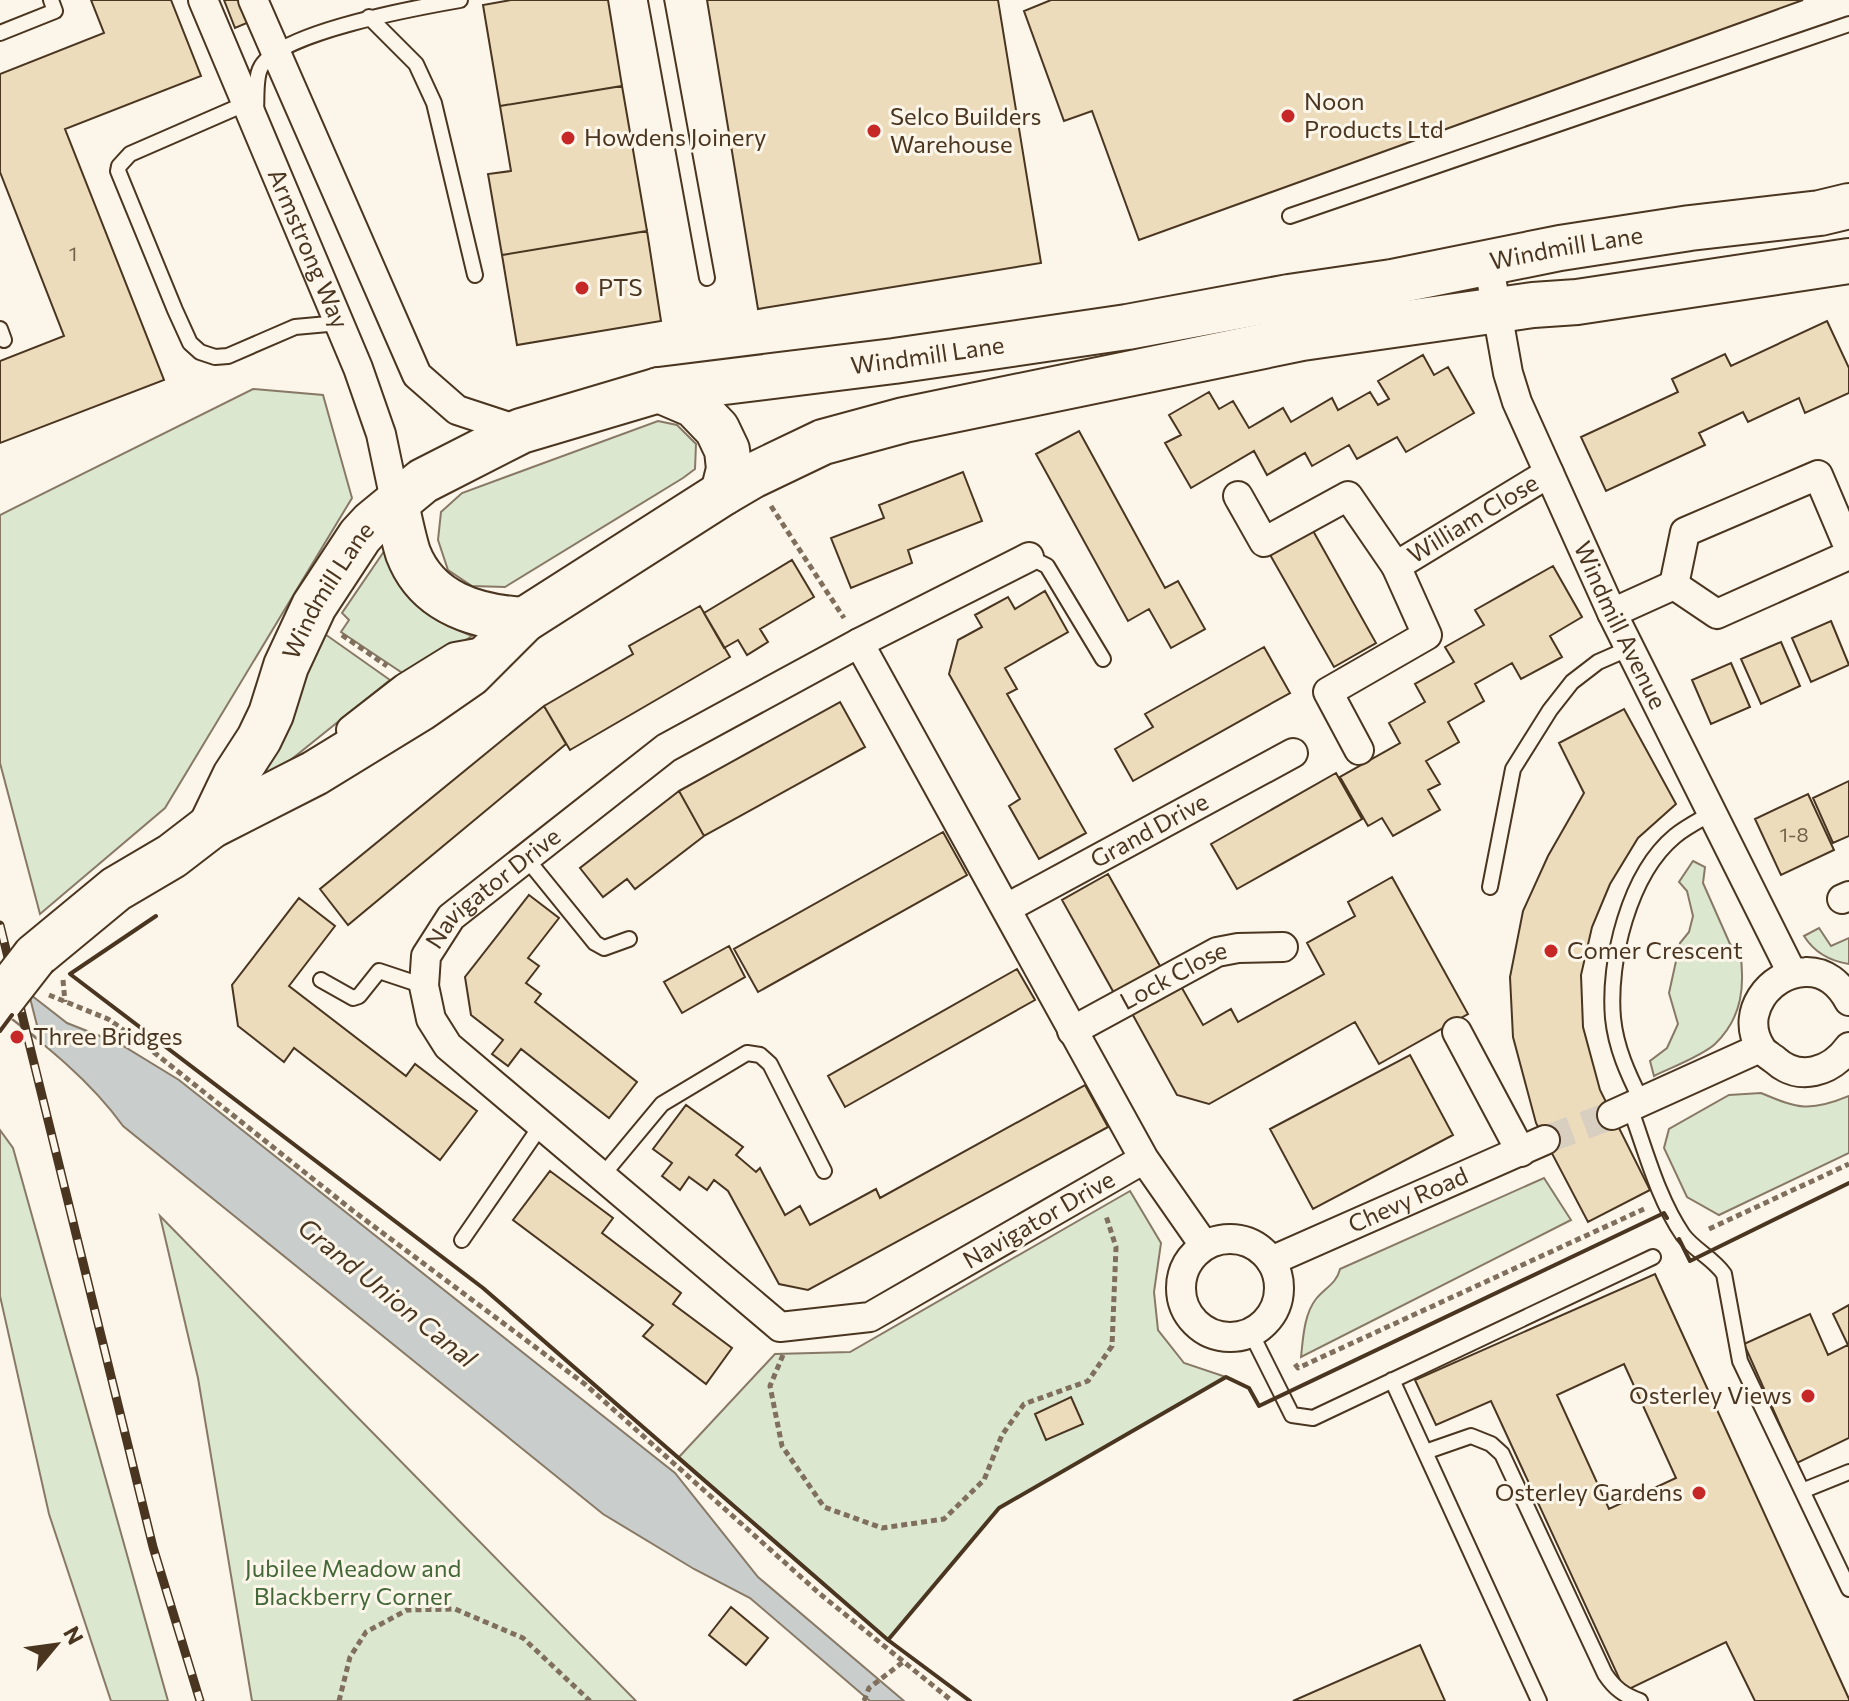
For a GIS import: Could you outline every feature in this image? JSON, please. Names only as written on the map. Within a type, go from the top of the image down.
[{"type":"main road","name":"Windmill Lane","points":[[211,826],[235,776],[271,714],[286,666],[328,582],[360,536],[423,481],[521,431],[659,390],[894,361],[1127,327],[1289,297],[1392,282],[1488,261],[1690,228],[1820,213],[1849,206]]},
{"type":"main road","name":"Windmill Lane","points":[[25,982],[116,889],[172,856],[211,826],[315,773],[421,708],[470,674],[510,635],[737,484],[823,442],[904,420],[1302,338],[1577,302],[1849,261]]},
{"type":"main road","points":[[659,390],[694,405],[717,429],[737,484]]},
{"type":"main road","points":[[396,505],[409,555],[428,586],[449,602],[492,618],[510,635]]},
{"type":"street","name":"Armstrong Way","points":[[203,0],[339,323],[381,434],[396,505]]},
{"type":"street","name":"Armstrong Way","points":[[253,0],[417,375],[457,410],[521,431]]},
{"type":"street","name":"Windmill Avenue","points":[[1488,261],[1508,373],[1517,402],[1612,613],[1792,973]]},
{"type":"street","name":"William Close","points":[[1396,566],[1549,473]]},
{"type":"street","points":[[1674,585],[1685,532],[1818,475],[1849,548]]},
{"type":"street","name":"William Close","points":[[1238,496],[1264,542],[1348,496],[1396,566],[1427,635],[1328,692],[1359,750]]},
{"type":"street","points":[[1674,585],[1717,614],[1849,555]]},
{"type":"street","name":"Navigator Drive","points":[[1029,557],[859,643],[666,748],[451,917],[426,956],[424,986],[431,1019],[448,1046],[780,1327],[870,1317],[1144,1159]]},
{"type":"street","points":[[1612,613],[1674,585]]},
{"type":"street","points":[[859,643],[1144,1159],[1204,1245]]},
{"type":"street","name":"Grand Drive","points":[[1007,908],[1293,753]]},
{"type":"street","name":"Lock Close","points":[[1072,1031],[1217,952],[1238,948],[1283,947]]},
{"type":"street","points":[[1849,1001],[1842,987],[1825,975],[1792,973],[1777,980],[1764,992],[1756,1007],[1754,1025],[1760,1048],[1785,1069],[1811,1073],[1827,1068],[1841,1058],[1849,1047]]},
{"type":"street","name":"Chevy Road","points":[[1271,1261],[1533,1146],[1457,1032]]},
{"type":"street","points":[[1628,1107],[1760,1048]]},
{"type":"street","points":[[1224,1239],[1241,1240],[1256,1246],[1271,1261],[1279,1285],[1277,1302],[1258,1328],[1242,1336],[1221,1336],[1205,1331],[1192,1320],[1182,1300],[1180,1283],[1193,1254],[1204,1245],[1224,1239]]},
{"type":"lane","points":[[0,33],[55,11],[51,0]]},
{"type":"lane","points":[[339,323],[295,327],[228,356],[215,357],[200,352],[190,343],[175,310],[118,171],[119,166],[130,154],[251,113],[260,68],[275,50],[369,17],[460,0]]},
{"type":"lane","points":[[656,0],[707,278]]},
{"type":"lane","points":[[369,17],[416,64],[434,103],[475,275]]},
{"type":"lane","points":[[1290,216],[1849,24]]},
{"type":"lane","points":[[1029,557],[1047,566],[1103,659]]},
{"type":"lane","points":[[1490,887],[1513,769],[1550,710],[1572,682],[1598,662],[1630,648]]},
{"type":"lane","points":[[1712,813],[1675,836],[1647,869],[1634,893],[1613,979],[1613,1018],[1628,1107],[1664,1199],[1685,1238],[1717,1264],[1724,1274],[1740,1361],[1849,1589]]},
{"type":"lane","points":[[526,858],[595,943],[604,948],[629,939]]},
{"type":"lane","points":[[321,980],[353,998],[359,996],[379,971],[424,986]]},
{"type":"lane","points":[[602,1176],[662,1104],[747,1053],[760,1055],[770,1064],[824,1171]]},
{"type":"lane","points":[[462,1240],[542,1124]]},
{"type":"lane","points":[[1258,1328],[1292,1415],[1313,1418],[1653,1257]]},
{"type":"lane","points":[[1392,1380],[1539,1701]]},
{"type":"lane","points":[[1425,1452],[1471,1436],[1491,1444],[1502,1454],[1605,1674],[1614,1687],[1640,1701]]},
{"type":"lane","points":[[1802,1491],[1849,1472]]},
{"type":"path","points":[[737,484],[859,643]]},
{"type":"path","points":[[333,629],[394,671]]},
{"type":"path","points":[[25,982],[108,1019],[146,1046],[352,1210],[586,1385],[820,1594],[952,1701]]},
{"type":"path","points":[[1258,1328],[1298,1368],[1664,1199],[1675,1203],[1699,1228],[1712,1230],[1849,1164]]},
{"type":"path","points":[[796,1326],[770,1386],[782,1446],[824,1507],[882,1528],[944,1519],[984,1480],[1002,1435],[1024,1404],[1088,1381],[1112,1346],[1116,1247],[1097,1188]]},
{"type":"path","points":[[339,1701],[350,1657],[366,1632],[407,1610],[455,1609],[523,1638],[590,1701]]},
{"type":"path","points":[[864,1701],[869,1688],[903,1662]]},
{"type":"green space","points":[[253,389],[323,395],[352,498],[165,808],[40,914],[0,763],[0,515]]},
{"type":"green space","points":[[658,421],[677,425],[696,444],[695,469],[683,478],[505,587],[472,586],[448,570],[438,540],[441,512],[462,493]]},
{"type":"green space","points":[[387,547],[418,603],[438,620],[472,636],[407,676],[341,632],[349,620],[342,613]]},
{"type":"green space","points":[[322,632],[390,680],[257,787],[250,785],[297,703]]},
{"type":"green space","points":[[1693,861],[1705,867],[1703,883],[1730,944],[1740,950],[1740,1000],[1731,1023],[1715,1044],[1654,1076],[1650,1061],[1667,1048],[1678,1024],[1669,993],[1680,943],[1689,932],[1693,916],[1687,891],[1679,882]]},
{"type":"green space","points":[[1819,928],[1831,946],[1849,938],[1849,964],[1823,955],[1808,942],[1804,936]]},
{"type":"green space","points":[[1761,1093],[1805,1106],[1824,1105],[1849,1096],[1849,1153],[1719,1215],[1687,1197],[1664,1148],[1669,1129],[1729,1095]]},
{"type":"green space","points":[[0,1130],[13,1148],[168,1701],[111,1701],[49,1514],[0,1296]]},
{"type":"green space","points":[[1544,1178],[1571,1220],[1301,1357],[1309,1312],[1340,1269]]},
{"type":"green space","points":[[1130,1191],[1161,1243],[1154,1292],[1158,1330],[1184,1363],[1226,1377],[999,1508],[888,1640],[679,1457],[775,1354],[850,1352]]},
{"type":"green space","name":"Jubilee Meadow and Blackberry Corner","points":[[160,1216],[636,1701],[252,1701],[198,1378]]},
{"type":"water","name":"Grand Union Canal","points":[[0,971],[67,1023],[120,1044],[179,1080],[675,1473],[758,1577],[904,1701],[870,1701],[750,1598],[694,1569],[603,1514],[123,1126],[81,1078],[0,1010]]},
{"type":"pier","points":[[29,994],[41,1041],[11,1018]]},
{"type":"building","points":[[91,0],[171,0],[201,76],[65,129],[164,380],[0,443],[0,361],[64,336],[0,172],[0,74],[104,33]]},
{"type":"building","points":[[224,0],[246,0],[254,20],[235,28]]},
{"type":"building","points":[[511,0],[608,0],[622,86],[500,106],[483,5]]},
{"type":"building","name":"Selco Builders Warehouse","points":[[707,0],[998,0],[1041,263],[758,309]]},
{"type":"building","name":"Noon Products Ltd","points":[[1051,0],[1803,0],[1139,240],[1092,111],[1064,121],[1024,11]]},
{"type":"building","name":"Howdens Joinery","points":[[622,86],[647,231],[502,255],[488,174],[511,171],[500,106]]},
{"type":"building","name":"PTS","points":[[647,231],[661,321],[517,345],[502,255]]},
{"type":"building","points":[[1827,321],[1849,368],[1849,393],[1805,413],[1799,398],[1748,422],[1743,412],[1699,433],[1705,445],[1606,491],[1581,437],[1678,392],[1672,379],[1725,354],[1731,366]]},
{"type":"building","points":[[1423,355],[1434,375],[1448,367],[1474,413],[1406,452],[1397,437],[1357,459],[1349,445],[1312,466],[1305,453],[1267,475],[1254,451],[1191,488],[1165,443],[1181,435],[1169,415],[1209,392],[1219,409],[1233,401],[1249,428],[1283,408],[1291,422],[1332,398],[1338,410],[1370,392],[1378,405],[1389,399],[1378,381]]},
{"type":"building","points":[[1079,431],[1165,588],[1178,581],[1205,629],[1171,648],[1149,609],[1128,621],[1036,454]]},
{"type":"building","points":[[963,472],[982,521],[908,550],[912,563],[851,588],[831,538],[884,518],[879,505]]},
{"type":"building","points":[[1312,529],[1376,643],[1334,667],[1269,553]]},
{"type":"building","points":[[792,560],[814,597],[760,629],[768,642],[747,655],[738,640],[724,648],[704,613]]},
{"type":"building","points":[[1553,566],[1582,617],[1550,636],[1562,657],[1521,679],[1512,663],[1475,684],[1484,701],[1448,722],[1459,742],[1426,761],[1440,784],[1428,790],[1440,810],[1393,836],[1382,818],[1368,826],[1340,777],[1400,743],[1389,723],[1425,702],[1415,684],[1454,662],[1445,647],[1484,625],[1475,610]]},
{"type":"building","points":[[1045,591],[1068,632],[1005,668],[1017,689],[1007,694],[1086,833],[1039,859],[1009,806],[1020,799],[949,674],[958,640],[982,627],[975,615],[1008,597],[1015,609]]},
{"type":"building","points":[[700,606],[730,657],[570,750],[544,706],[633,654],[629,646]]},
{"type":"building","points":[[1831,621],[1849,665],[1811,682],[1792,638]]},
{"type":"building","points":[[1781,642],[1800,686],[1761,704],[1741,659]]},
{"type":"building","points":[[1264,647],[1290,693],[1133,781],[1115,749],[1153,727],[1145,714]]},
{"type":"building","points":[[1731,663],[1750,707],[1711,724],[1692,680]]},
{"type":"building","points":[[840,702],[865,747],[704,836],[679,791]]},
{"type":"building","points":[[544,706],[566,744],[348,925],[320,889]]},
{"type":"building","name":"Comer Crescent","points":[[1624,709],[1676,804],[1638,838],[1610,884],[1592,927],[1581,975],[1583,1027],[1600,1090],[1650,1190],[1588,1222],[1536,1123],[1513,1037],[1510,977],[1523,911],[1548,856],[1584,793],[1559,743]]},
{"type":"building","points":[[1336,773],[1362,819],[1237,889],[1211,844]]},
{"type":"building","points":[[1849,781],[1849,836],[1833,843],[1813,798]]},
{"type":"building","points":[[679,791],[704,836],[635,889],[627,879],[603,897],[580,868]]},
{"type":"building","points":[[1808,794],[1834,850],[1781,875],[1755,819]]},
{"type":"building","points":[[943,832],[967,875],[758,992],[734,949]]},
{"type":"building","points":[[1108,874],[1160,966],[1114,993],[1062,900]]},
{"type":"building","points":[[1392,877],[1468,1014],[1379,1064],[1355,1022],[1209,1104],[1177,1095],[1129,1008],[1178,981],[1203,1025],[1231,1009],[1238,1022],[1324,974],[1307,943],[1355,916],[1348,902]]},
{"type":"building","points":[[529,895],[559,918],[528,958],[539,966],[526,983],[541,994],[535,1002],[637,1082],[609,1118],[521,1049],[508,1066],[492,1054],[503,1040],[471,1015],[465,977]]},
{"type":"building","points":[[299,898],[335,926],[289,986],[406,1076],[415,1064],[477,1111],[440,1160],[294,1048],[284,1062],[238,1026],[232,985]]},
{"type":"building","points":[[729,946],[745,977],[682,1013],[664,982]]},
{"type":"building","points":[[1017,969],[1035,1000],[845,1107],[828,1076]]},
{"type":"building","points":[[1410,1055],[1453,1135],[1313,1209],[1270,1129]]},
{"type":"building","points":[[1085,1085],[1108,1127],[808,1290],[779,1284],[728,1191],[714,1180],[707,1190],[689,1177],[680,1190],[662,1176],[672,1163],[653,1149],[686,1105],[743,1147],[736,1155],[756,1172],[760,1168],[785,1215],[800,1206],[810,1225],[876,1189],[880,1198]]},
{"type":"building","points":[[550,1171],[613,1218],[602,1233],[681,1293],[673,1304],[732,1348],[706,1384],[643,1336],[653,1325],[513,1220]]},
{"type":"building","name":"Osterley Gardens","points":[[1655,1274],[1849,1701],[1755,1701],[1726,1642],[1625,1691],[1491,1401],[1436,1425],[1415,1380]],"holes":[[[1624,1364],[1676,1478],[1609,1509],[1557,1395]]]},
{"type":"building","name":"Osterley Views","points":[[1849,1305],[1849,1438],[1797,1463],[1744,1344],[1810,1314],[1828,1355],[1848,1345],[1833,1314]]},
{"type":"building","points":[[1071,1397],[1083,1424],[1046,1440],[1035,1414]]},
{"type":"building","points":[[731,1607],[768,1638],[746,1665],[709,1635]]},
{"type":"building","points":[[1420,1645],[1445,1701],[1293,1701]]},
{"type":"tunnel","points":[[1545,1140],[1612,1115]]},
{"type":"railway","points":[[0,925],[153,1547],[200,1701]]},
{"type":"wall","points":[[156,916],[70,974],[483,1288],[888,1640],[970,1701]]},
{"type":"wall","points":[[0,1031],[12,1015]]},
{"type":"wall","points":[[1679,1239],[1690,1261],[1849,1183]]},
{"type":"wall","points":[[888,1640],[999,1508],[1226,1377],[1249,1388],[1259,1406],[1664,1213],[1667,1218]]},
{"type":"place","name":"Noon Products Ltd","points":[[1288,116]]},
{"type":"place","name":"Selco Builders Warehouse","points":[[874,131]]},
{"type":"place","name":"Howdens Joinery","points":[[568,138]]},
{"type":"place","name":"PTS","points":[[582,288]]},
{"type":"place","name":"Comer Crescent","points":[[1551,951]]},
{"type":"place","name":"Three Bridges","points":[[17,1037]]},
{"type":"place","name":"Osterley Views","points":[[1808,1396]]},
{"type":"place","name":"Osterley Gardens","points":[[1699,1493]]}]
